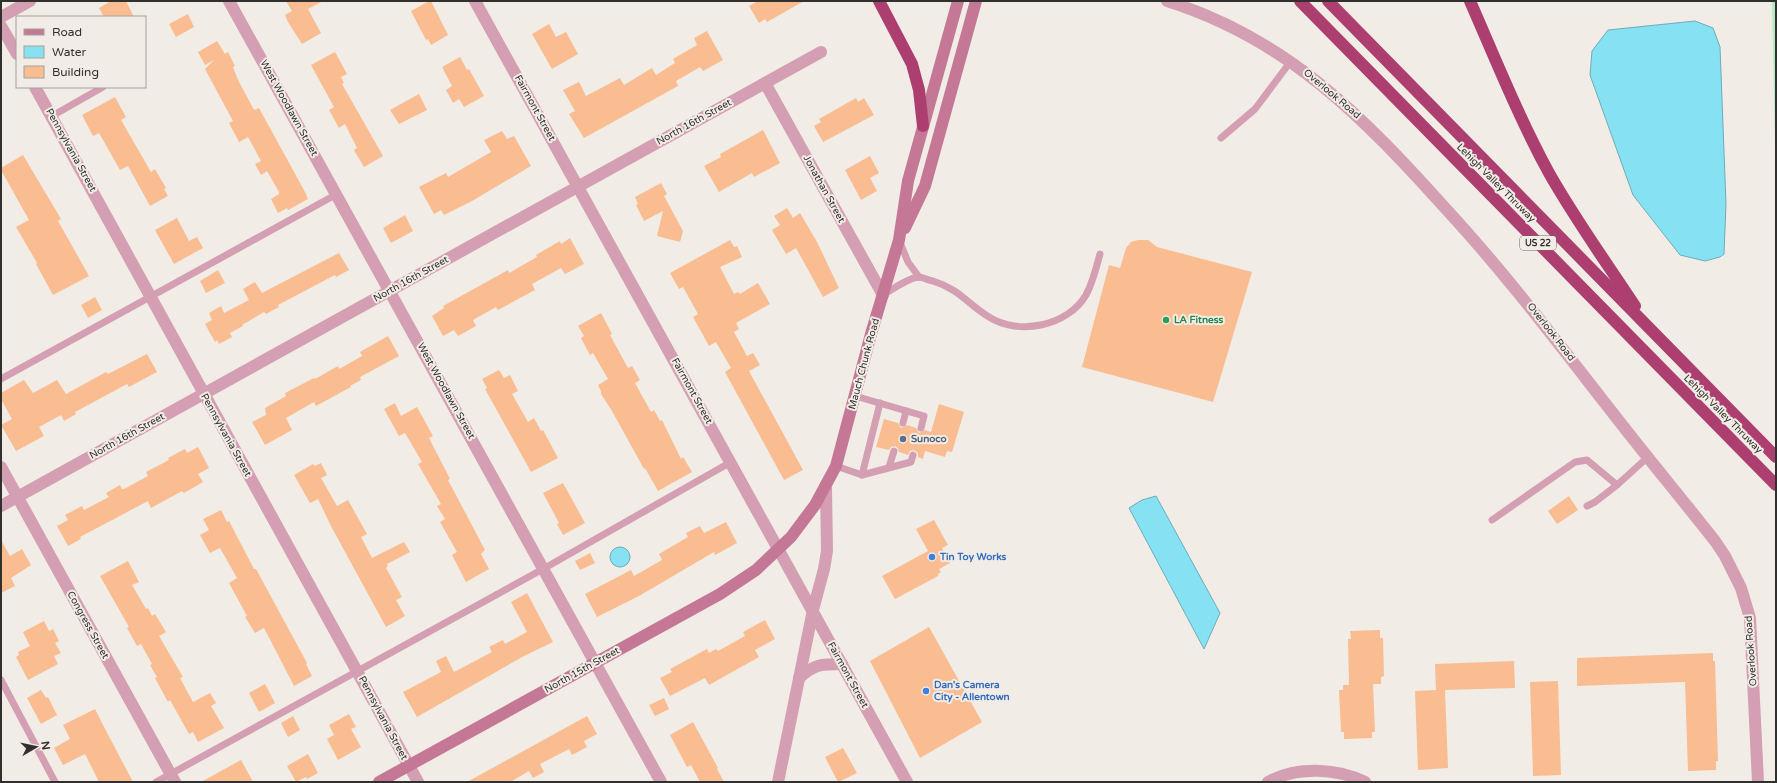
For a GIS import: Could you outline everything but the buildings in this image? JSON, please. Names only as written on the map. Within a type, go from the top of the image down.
[{"type":"highway","points":[[878,1],[912,64],[919,90],[923,126]]},
{"type":"highway","name":"Lehigh Valley Thruway","points":[[1300,1],[1776,485]]},
{"type":"highway","name":"Lehigh Valley Thruway","points":[[1328,1],[1776,457]]},
{"type":"highway","points":[[1470,1],[1521,117],[1549,172],[1582,227],[1653,331]]},
{"type":"main road","name":"Mauch Chunk Road","points":[[779,550],[803,522],[826,488],[836,466],[882,295],[899,240],[908,181],[958,1]]},
{"type":"main road","name":"Mauch Chunk Road","points":[[899,240],[925,186],[976,1]]},
{"type":"main road","name":"North 15th Street","points":[[380,782],[720,594],[756,570],[779,550]]},
{"type":"street","points":[[1,17],[30,1]]},
{"type":"street","name":"West Woodlawn Street","points":[[229,1],[391,290],[661,782]]},
{"type":"street","name":"Fairmont Street","points":[[475,1],[907,782]]},
{"type":"street","name":"Overlook Road","points":[[1167,1],[1220,20],[1240,30],[1291,61],[1337,97],[1364,122],[1474,240],[1543,321],[1725,556],[1741,588],[1746,602],[1752,635],[1758,782]]},
{"type":"street","points":[[1,26],[16,52]]},
{"type":"street","name":"North 16th Street","points":[[1,506],[821,52]]},
{"type":"street","name":"Jonathan Street","points":[[765,83],[882,295]]},
{"type":"street","name":"Pennsylvania Street","points":[[36,88],[418,782]]},
{"type":"street","name":"Congress Street","points":[[1,467],[172,778]]},
{"type":"street","name":"Mauch Chunk Road","points":[[778,782],[813,610],[824,569],[827,551],[826,488]]},
{"type":"street","points":[[799,678],[809,669],[818,665],[842,664]]},
{"type":"street","points":[[1268,782],[1294,773],[1320,771],[1348,775],[1366,782]]},
{"type":"lane","points":[[1221,138],[1255,109],[1291,61]]},
{"type":"lane","points":[[52,116],[101,88]]},
{"type":"lane","points":[[1,379],[337,194]]},
{"type":"lane","points":[[899,240],[908,262],[919,277],[951,288],[989,317],[1000,322],[1021,327],[1033,326],[1059,319],[1078,305],[1091,286],[1100,254]]},
{"type":"lane","points":[[882,295],[902,283],[919,277]]},
{"type":"lane","points":[[855,396],[924,416],[921,428]]},
{"type":"lane","points":[[862,474],[880,403]]},
{"type":"lane","points":[[903,423],[906,411]]},
{"type":"lane","points":[[889,467],[894,451]]},
{"type":"lane","points":[[836,466],[862,474],[911,462],[914,455]]},
{"type":"lane","points":[[1587,506],[1595,502],[1648,457]]},
{"type":"lane","points":[[1492,520],[1576,462],[1587,460],[1617,484]]},
{"type":"lane","points":[[156,782],[172,778],[357,671],[543,569],[731,462]]},
{"type":"lane","points":[[1,680],[55,782]]},
{"type":"green space","points":[[1772,1],[1776,1],[1776,149],[1775,145]]},
{"type":"water","points":[[1695,21],[1713,28],[1720,47],[1726,204],[1724,254],[1720,257],[1705,261],[1680,255],[1633,195],[1590,75],[1592,51],[1608,30]]},
{"type":"water","points":[[1156,496],[1220,613],[1204,649],[1129,508],[1142,500]]},
{"type":"water","points":[[620,547],[627,550],[630,557],[627,564],[620,567],[613,564],[610,557],[613,550]]},
{"type":"place","name":"LA Fitness","points":[[1166,320]]},
{"type":"place","name":"Sunoco","points":[[903,439]]},
{"type":"place","name":"Tin Toy Works","points":[[932,557]]},
{"type":"place","name":"Dan's Camera City - Allentown","points":[[926,691]]}]
